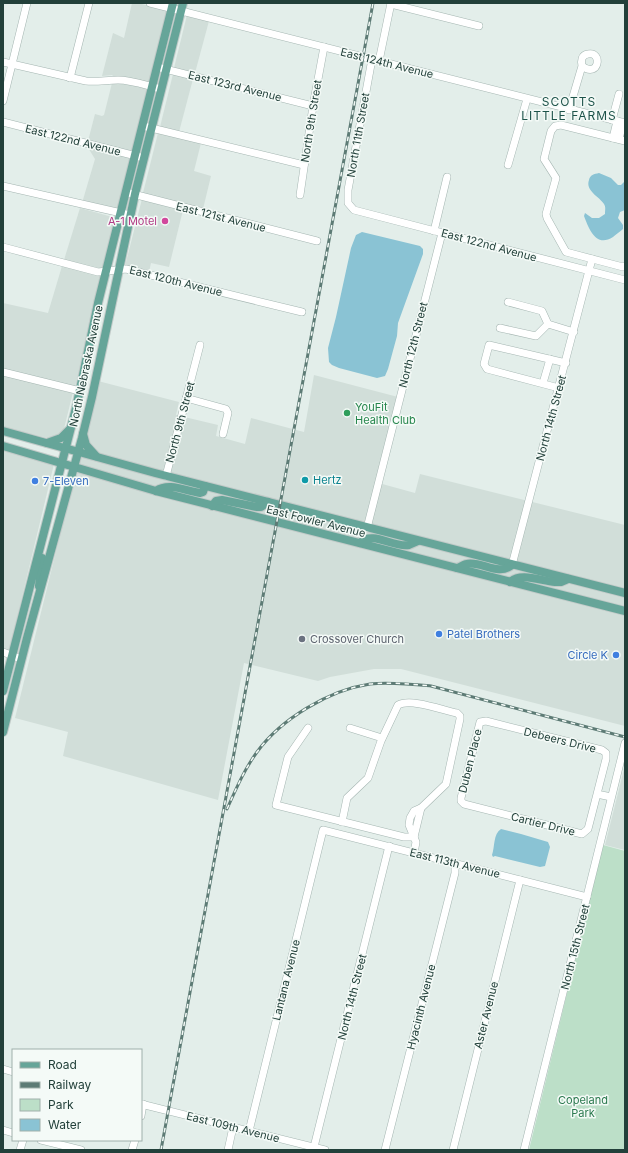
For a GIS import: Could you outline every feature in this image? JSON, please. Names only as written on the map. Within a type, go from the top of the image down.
[{"type":"main road","name":"North Nebraska Avenue","points":[[3,691],[66,449],[105,272],[172,6]]},
{"type":"main road","name":"North Nebraska Avenue","points":[[3,732],[21,659],[40,595],[83,433],[130,215],[182,7]]},
{"type":"main road","points":[[46,443],[61,438],[71,428]]},
{"type":"main road","name":"East Fowler Avenue","points":[[3,431],[166,476],[625,593]]},
{"type":"main road","points":[[83,433],[86,445],[96,457]]},
{"type":"main road","name":"East Fowler Avenue","points":[[3,446],[212,506],[625,611]]},
{"type":"main road","points":[[156,491],[167,487],[200,493],[203,492],[205,486]]},
{"type":"main road","points":[[212,506],[216,501],[222,500],[257,507],[261,507],[268,502]]},
{"type":"main road","points":[[360,543],[363,540],[370,538],[408,545],[418,541]]},
{"type":"main road","points":[[39,551],[42,558],[39,574],[40,595]]},
{"type":"main road","points":[[457,568],[467,564],[500,570],[512,565]]},
{"type":"main road","points":[[510,582],[515,578],[522,576],[555,582],[561,582],[568,579]]},
{"type":"street","points":[[3,101],[27,3]]},
{"type":"street","points":[[70,78],[89,3]]},
{"type":"street","name":"East 124th Avenue","points":[[150,3],[182,7],[324,47],[619,122]]},
{"type":"street","points":[[379,61],[391,4],[479,26]]},
{"type":"street","name":"North 9th Street","points":[[300,195],[313,106],[324,47]]},
{"type":"street","name":"North 11th Street","points":[[354,210],[348,203],[348,190],[372,59]]},
{"type":"street","points":[[3,62],[86,81],[100,82],[118,80],[161,89]]},
{"type":"street","points":[[569,110],[582,66]]},
{"type":"street","name":"East 123rd Avenue","points":[[157,67],[313,106]]},
{"type":"street","points":[[619,94],[619,139],[561,124],[555,126],[551,131],[544,159],[556,178],[546,214],[566,252],[623,267],[625,266]]},
{"type":"street","points":[[508,165],[527,99]]},
{"type":"street","name":"East 122nd Avenue","points":[[3,122],[144,158]]},
{"type":"street","points":[[143,126],[304,165]]},
{"type":"street","points":[[434,231],[448,178]]},
{"type":"street","points":[[3,186],[120,214],[130,215]]},
{"type":"street","name":"East 121st Avenue","points":[[125,192],[317,241]]},
{"type":"street","name":"East 122nd Avenue","points":[[354,210],[625,280]]},
{"type":"street","name":"North 12th Street","points":[[367,528],[442,232]]},
{"type":"street","name":"East 120th Avenue","points":[[3,248],[98,272],[126,269],[302,312]]},
{"type":"street","name":"North 14th Street","points":[[512,565],[566,363],[592,258]]},
{"type":"street","points":[[508,302],[542,311],[548,324],[574,332]]},
{"type":"street","points":[[500,328],[536,336],[548,324]]},
{"type":"street","name":"North 9th Street","points":[[166,476],[200,345]]},
{"type":"street","points":[[559,388],[487,369],[484,364],[489,345],[566,363]]},
{"type":"street","points":[[543,384],[550,359]]},
{"type":"street","points":[[3,372],[80,391]]},
{"type":"street","points":[[186,398],[226,409],[228,413],[223,434]]},
{"type":"street","points":[[3,652],[13,654],[21,659]]},
{"type":"street","points":[[342,822],[347,798],[367,780],[382,738],[396,707],[403,703],[427,706],[457,713],[460,716],[460,719],[446,784],[420,808],[414,811],[409,820],[416,845],[414,853]]},
{"type":"street","name":"Debeers Drive","points":[[482,721],[602,750],[606,753],[606,759],[598,794]]},
{"type":"street","name":"Duben Place","points":[[461,802],[479,724],[482,721]]},
{"type":"street","points":[[308,728],[288,757],[276,805],[404,837],[414,837]]},
{"type":"street","points":[[350,728],[382,738]]},
{"type":"street","name":"North 15th Street","points":[[524,1150],[625,743]]},
{"type":"street","points":[[598,794],[611,797]]},
{"type":"street","name":"Cartier Drive","points":[[461,802],[582,834],[588,829],[598,794]]},
{"type":"street","name":"East 113th Avenue","points":[[323,830],[587,897]]},
{"type":"street","name":"Lantana Avenue","points":[[249,1131],[323,830]]},
{"type":"street","name":"North 14th Street","points":[[314,1147],[389,846]]},
{"type":"street","name":"Hyacinth Avenue","points":[[385,1150],[455,872],[455,863]]},
{"type":"street","name":"Aster Avenue","points":[[453,1150],[520,880]]},
{"type":"street","name":"East 109th Avenue","points":[[142,1104],[325,1150]]},
{"type":"street","points":[[228,1150],[233,1127]]},
{"type":"street","points":[[45,1141],[81,1150]]},
{"type":"shaded area","points":[[132,3],[138,3],[169,11],[150,83],[114,77],[112,75],[102,76],[113,33],[124,38]]},
{"type":"shaded area","points":[[187,15],[209,21],[195,73],[174,68]]},
{"type":"shaded area","points":[[173,74],[193,79],[179,132],[160,127]]},
{"type":"shaded area","points":[[112,83],[133,85],[149,89],[133,152],[88,141],[95,114],[102,116],[104,115]]},
{"type":"shaded area","points":[[158,133],[201,143],[194,171],[211,176],[203,209],[143,193]]},
{"type":"shaded area","points":[[87,146],[132,158],[118,212],[82,203],[95,159]]},
{"type":"shaded area","points":[[142,199],[183,210],[169,267],[151,263],[149,272],[125,266]]},
{"type":"shaded area","points":[[80,208],[116,218],[103,269],[64,260]]},
{"type":"shaded area","points":[[62,266],[102,274],[75,387],[3,369],[3,303],[48,313]]},
{"type":"shaded area","points":[[3,375],[73,392],[63,433],[52,439],[3,427]]},
{"type":"shaded area","points":[[314,375],[398,397],[375,482],[415,493],[420,474],[625,525],[625,726],[401,669],[374,669],[330,677],[318,681],[244,663],[218,800],[63,756],[68,732],[15,718],[98,381],[179,402],[176,415],[218,425],[216,436],[245,444],[251,418],[304,432]]},
{"type":"shaded area","points":[[3,449],[54,464],[9,651],[3,649]]},
{"type":"shaded area","points":[[625,765],[625,850],[605,845]]},
{"type":"green space","name":"Copeland Park","points":[[603,845],[625,851],[625,1150],[529,1150]]},
{"type":"water","points":[[599,173],[611,178],[618,185],[621,185],[625,181],[625,210],[620,212],[618,218],[623,225],[623,229],[607,240],[598,239],[594,236],[584,216],[585,213],[592,218],[599,218],[605,214],[604,204],[591,191],[588,184],[591,176]]},
{"type":"water","points":[[362,232],[420,246],[423,249],[423,254],[398,323],[397,336],[388,369],[385,376],[377,378],[339,368],[329,362],[328,348],[351,248],[356,235]]},
{"type":"water","points":[[501,829],[548,842],[550,847],[545,866],[540,867],[495,856],[493,857],[495,837]]},
{"type":"railway","points":[[161,1150],[373,3]]},
{"type":"railway","points":[[227,809],[240,780],[252,759],[279,728],[307,708],[323,699],[354,687],[370,684],[393,683],[431,686],[625,737]]},
{"type":"place","name":"A-1 Motel","points":[[165,221]]},
{"type":"place","name":"YouFit Health Club","points":[[347,413]]},
{"type":"place","name":"Hertz","points":[[305,480]]},
{"type":"place","name":"7-Eleven","points":[[35,481]]},
{"type":"place","name":"Patel Brothers","points":[[439,634]]},
{"type":"place","name":"Crossover Church","points":[[302,639]]},
{"type":"place","name":"Circle K","points":[[616,655]]},
{"type":"district","name":"SCOTTS LITTLE FARMS","points":[[569,109]]}]
